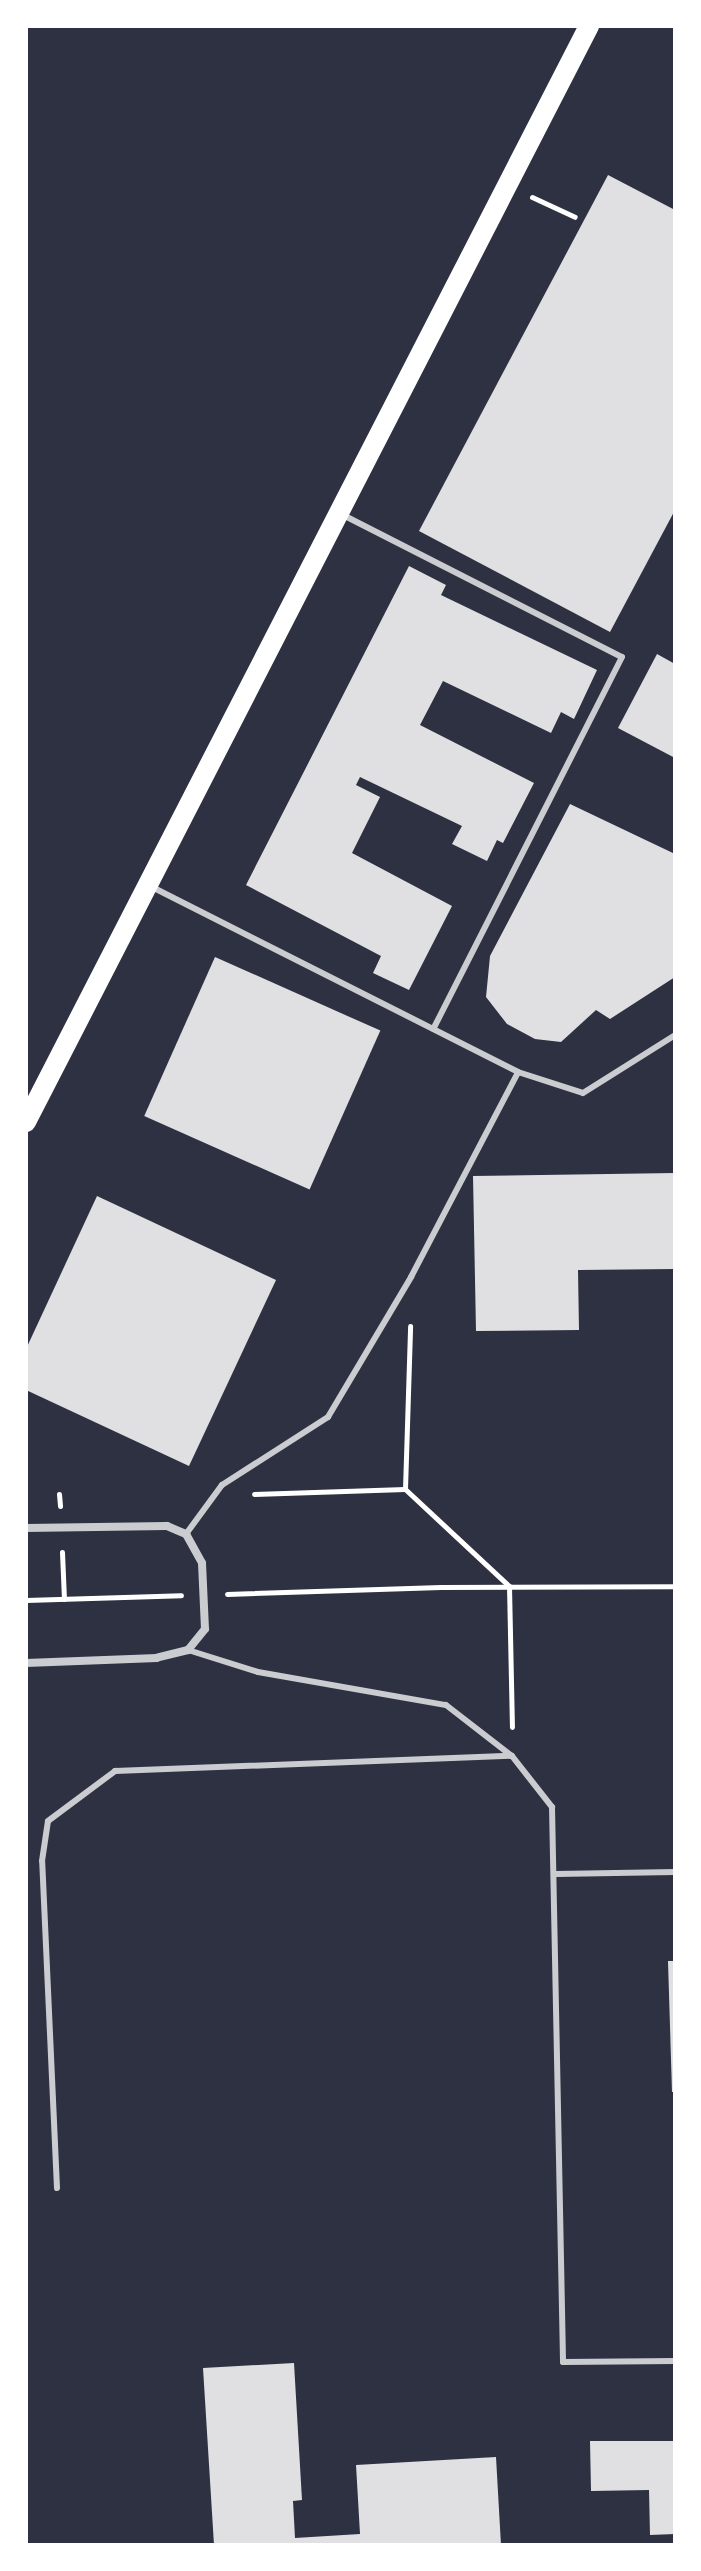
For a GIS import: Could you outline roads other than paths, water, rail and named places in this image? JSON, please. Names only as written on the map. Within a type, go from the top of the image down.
[{"type":"main road","points":[[26,1122],[589,26]]},
{"type":"street","points":[[26,1528],[167,1526],[186,1534],[202,1563],[205,1629],[188,1650],[157,1658],[26,1663]]},
{"type":"lane","points":[[338,512],[622,657],[433,1029]]},
{"type":"lane","points":[[148,885],[518,1072],[583,1093],[675,1035]]},
{"type":"lane","points":[[186,1534],[222,1485],[328,1417],[411,1277],[518,1072]]},
{"type":"lane","points":[[188,1650],[258,1672],[446,1705],[512,1756],[552,1807],[556,1874],[563,2362],[675,2361]]},
{"type":"lane","points":[[57,2188],[42,1861],[48,1821],[115,1771],[512,1756]]},
{"type":"lane","points":[[556,1874],[675,1872]]}]
